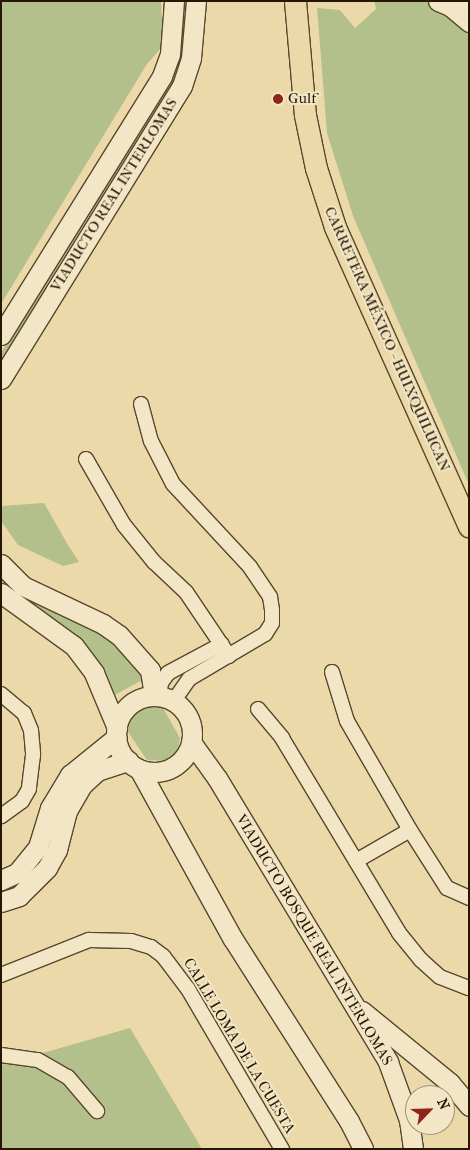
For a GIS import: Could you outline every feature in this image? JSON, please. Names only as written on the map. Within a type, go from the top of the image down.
[{"type":"main road","name":"VIADUCTO REAL INTERLOMAS","points":[[1,335],[162,76],[170,54],[174,1]]},
{"type":"main road","name":"VIADUCTO REAL INTERLOMAS","points":[[1,379],[182,86],[191,58],[196,1]]},
{"type":"main road","name":"CARRETERA MÉXICO - HUIXQUILUCAN","points":[[295,1],[305,115],[316,168],[335,227],[469,526]]},
{"type":"main road","points":[[451,3],[469,22]]},
{"type":"main road","points":[[1,564],[23,586],[103,624],[119,636],[150,670],[162,698],[188,718],[191,742],[184,758],[171,768],[156,772],[134,765],[97,771],[82,785],[67,811],[57,850],[47,868],[19,896],[1,902]]},
{"type":"main road","points":[[1,593],[74,646],[94,673],[117,732],[134,765],[233,939],[349,1121],[363,1149]]},
{"type":"main road","points":[[1,880],[17,873],[33,854],[45,831],[50,808],[70,775],[117,732],[127,708],[140,699],[162,698]]},
{"type":"main road","name":"VIADUCTO BOSQUE REAL INTERLOMAS","points":[[191,742],[217,778],[388,1062],[409,1120],[413,1149]]},
{"type":"main road","points":[[357,1008],[404,1043],[466,1095]]},
{"type":"street","points":[[141,404],[151,441],[173,484],[233,546],[270,597],[272,623],[265,634],[189,679],[162,698]]},
{"type":"street","points":[[86,459],[124,525],[149,556],[186,592],[229,656]]},
{"type":"street","points":[[162,698],[161,683],[168,673],[222,644]]},
{"type":"street","points":[[332,672],[347,721],[410,830],[447,888],[469,898]]},
{"type":"street","points":[[1,694],[24,713],[31,730],[33,755],[29,789],[22,801],[1,816]]},
{"type":"street","points":[[258,709],[282,738],[399,933],[421,960],[440,977],[469,988]]},
{"type":"street","points":[[356,861],[410,830]]},
{"type":"street","name":"CALLE LOMA DE LA CUESTA","points":[[1,975],[89,940],[131,940],[151,948],[163,956],[188,989],[282,1149]]},
{"type":"street","points":[[1,1055],[38,1060],[61,1073],[97,1111]]},
{"type":"green space","points":[[1,1],[161,1],[163,46],[147,64],[1,304]]},
{"type":"green space","points":[[181,1],[187,1],[182,59],[173,85],[1,362],[1,353],[169,83]]},
{"type":"green space","points":[[374,1],[469,1],[469,485],[353,216],[327,133],[317,8],[340,10],[355,28],[376,9]]},
{"type":"green space","points":[[44,503],[79,562],[63,566],[18,545],[1,521],[1,506]]},
{"type":"green space","points":[[1,578],[15,592],[96,629],[128,657],[144,679],[115,695],[103,672],[1,585]]},
{"type":"green space","points":[[142,703],[163,708],[180,738],[178,751],[168,761],[147,760],[128,732],[131,712]]},
{"type":"green space","points":[[130,1028],[202,1149],[1,1149],[1,1065]]},
{"type":"place","name":"Gulf","points":[[278,99]]}]
